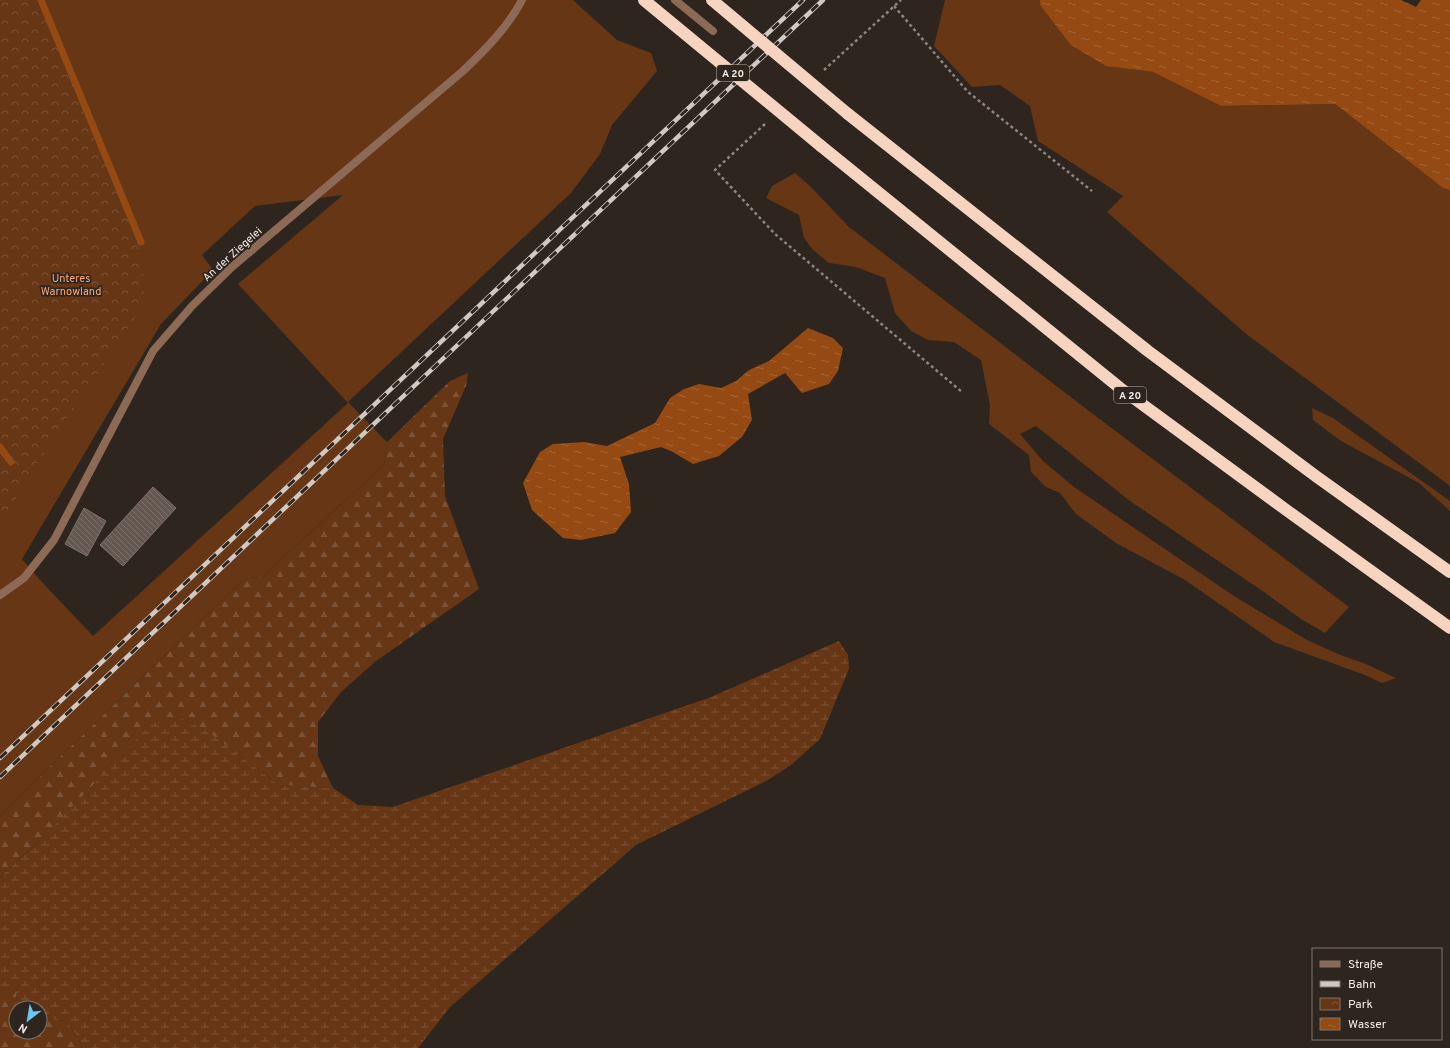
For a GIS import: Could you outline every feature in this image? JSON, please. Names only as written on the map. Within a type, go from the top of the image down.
[{"type":"highway","name":"A 20","points":[[644,0],[821,146],[1120,388],[1450,628]]},
{"type":"highway","points":[[712,0],[848,114],[1148,351],[1311,473],[1450,572]]},
{"type":"street","name":"An der Ziegelei","points":[[0,594],[24,578],[54,540],[154,351],[192,306],[232,267],[464,71],[487,48],[517,10],[522,0]]},
{"type":"street","points":[[675,0],[713,32]]},
{"type":"path","points":[[819,75],[901,0]]},
{"type":"path","points":[[894,6],[968,92],[1092,191]]},
{"type":"path","points":[[767,122],[715,170],[775,234],[962,392]]},
{"type":"green space","points":[[0,0],[573,0],[617,40],[651,53],[657,71],[612,125],[600,154],[571,193],[348,402],[387,442],[384,465],[263,576],[244,579],[0,815]],"holes":[[[343,195],[238,284],[348,403],[93,636],[22,559],[161,324],[213,270],[202,255],[255,206]]]},
{"type":"green space","name":"Unteres Warnowland","points":[[0,0],[41,0],[141,242],[144,304],[26,480],[0,528]]},
{"type":"green space","points":[[945,0],[1040,0],[1040,5],[1106,66],[1153,72],[1221,106],[1335,104],[1443,188],[1450,190],[1450,486],[1245,333],[1107,212],[1123,196],[1038,141],[1030,106],[1000,85],[972,87],[934,46]]},
{"type":"green space","points":[[795,173],[811,187],[849,227],[1089,411],[1349,607],[1325,633],[1301,619],[1264,592],[1130,501],[1036,426],[1020,434],[1043,461],[1074,487],[1234,596],[1307,640],[1396,678],[1382,683],[1365,675],[1274,642],[1185,580],[1116,543],[1076,514],[1060,493],[1046,487],[1031,472],[1029,455],[989,424],[990,405],[981,360],[954,342],[928,340],[911,331],[895,313],[885,278],[856,267],[829,263],[813,250],[804,238],[799,215],[766,198],[772,186]]},
{"type":"green space","points":[[468,373],[466,386],[443,439],[445,496],[479,589],[376,661],[341,692],[318,722],[318,756],[333,788],[279,785],[207,731],[183,719],[42,838],[0,877],[0,815],[244,579],[263,576],[384,465],[387,442],[450,381]]},
{"type":"green space","points":[[1312,408],[1333,418],[1450,501],[1450,511],[1419,483],[1341,441],[1313,420]]},
{"type":"green space","points":[[839,641],[848,655],[849,669],[820,739],[791,765],[768,780],[636,845],[450,1007],[418,1048],[82,1048],[77,1035],[65,1021],[48,1019],[48,1000],[16,1000],[18,983],[0,996],[0,877],[42,838],[152,723],[183,719],[207,731],[279,785],[333,788],[358,805],[393,807],[711,697]]},
{"type":"green space","points":[[18,982],[16,1000],[8,1000],[8,1040],[48,1040],[48,1019],[65,1021],[77,1035],[82,1048],[0,1048],[0,996]]},
{"type":"water","points":[[1040,0],[1401,0],[1416,7],[1421,0],[1450,0],[1450,190],[1443,188],[1335,104],[1221,106],[1153,72],[1106,66],[1071,45],[1040,5]]},
{"type":"water","points":[[808,328],[833,338],[843,348],[838,371],[829,384],[802,393],[785,373],[748,394],[752,420],[742,437],[719,456],[693,464],[661,447],[620,457],[629,484],[631,512],[615,533],[581,540],[563,538],[532,510],[523,483],[540,452],[553,444],[584,442],[607,446],[655,423],[670,398],[684,389],[699,384],[721,388],[736,381],[749,370],[769,361]]},
{"type":"building","points":[[153,487],[176,508],[123,566],[100,545]]},
{"type":"building","points":[[84,508],[106,521],[87,556],[65,544]]},
{"type":"waterway","points":[[41,0],[141,242]]},
{"type":"waterway","points":[[0,447],[11,462]]},
{"type":"railway","points":[[0,758],[803,0]]},
{"type":"railway","points":[[0,777],[823,0]]}]
